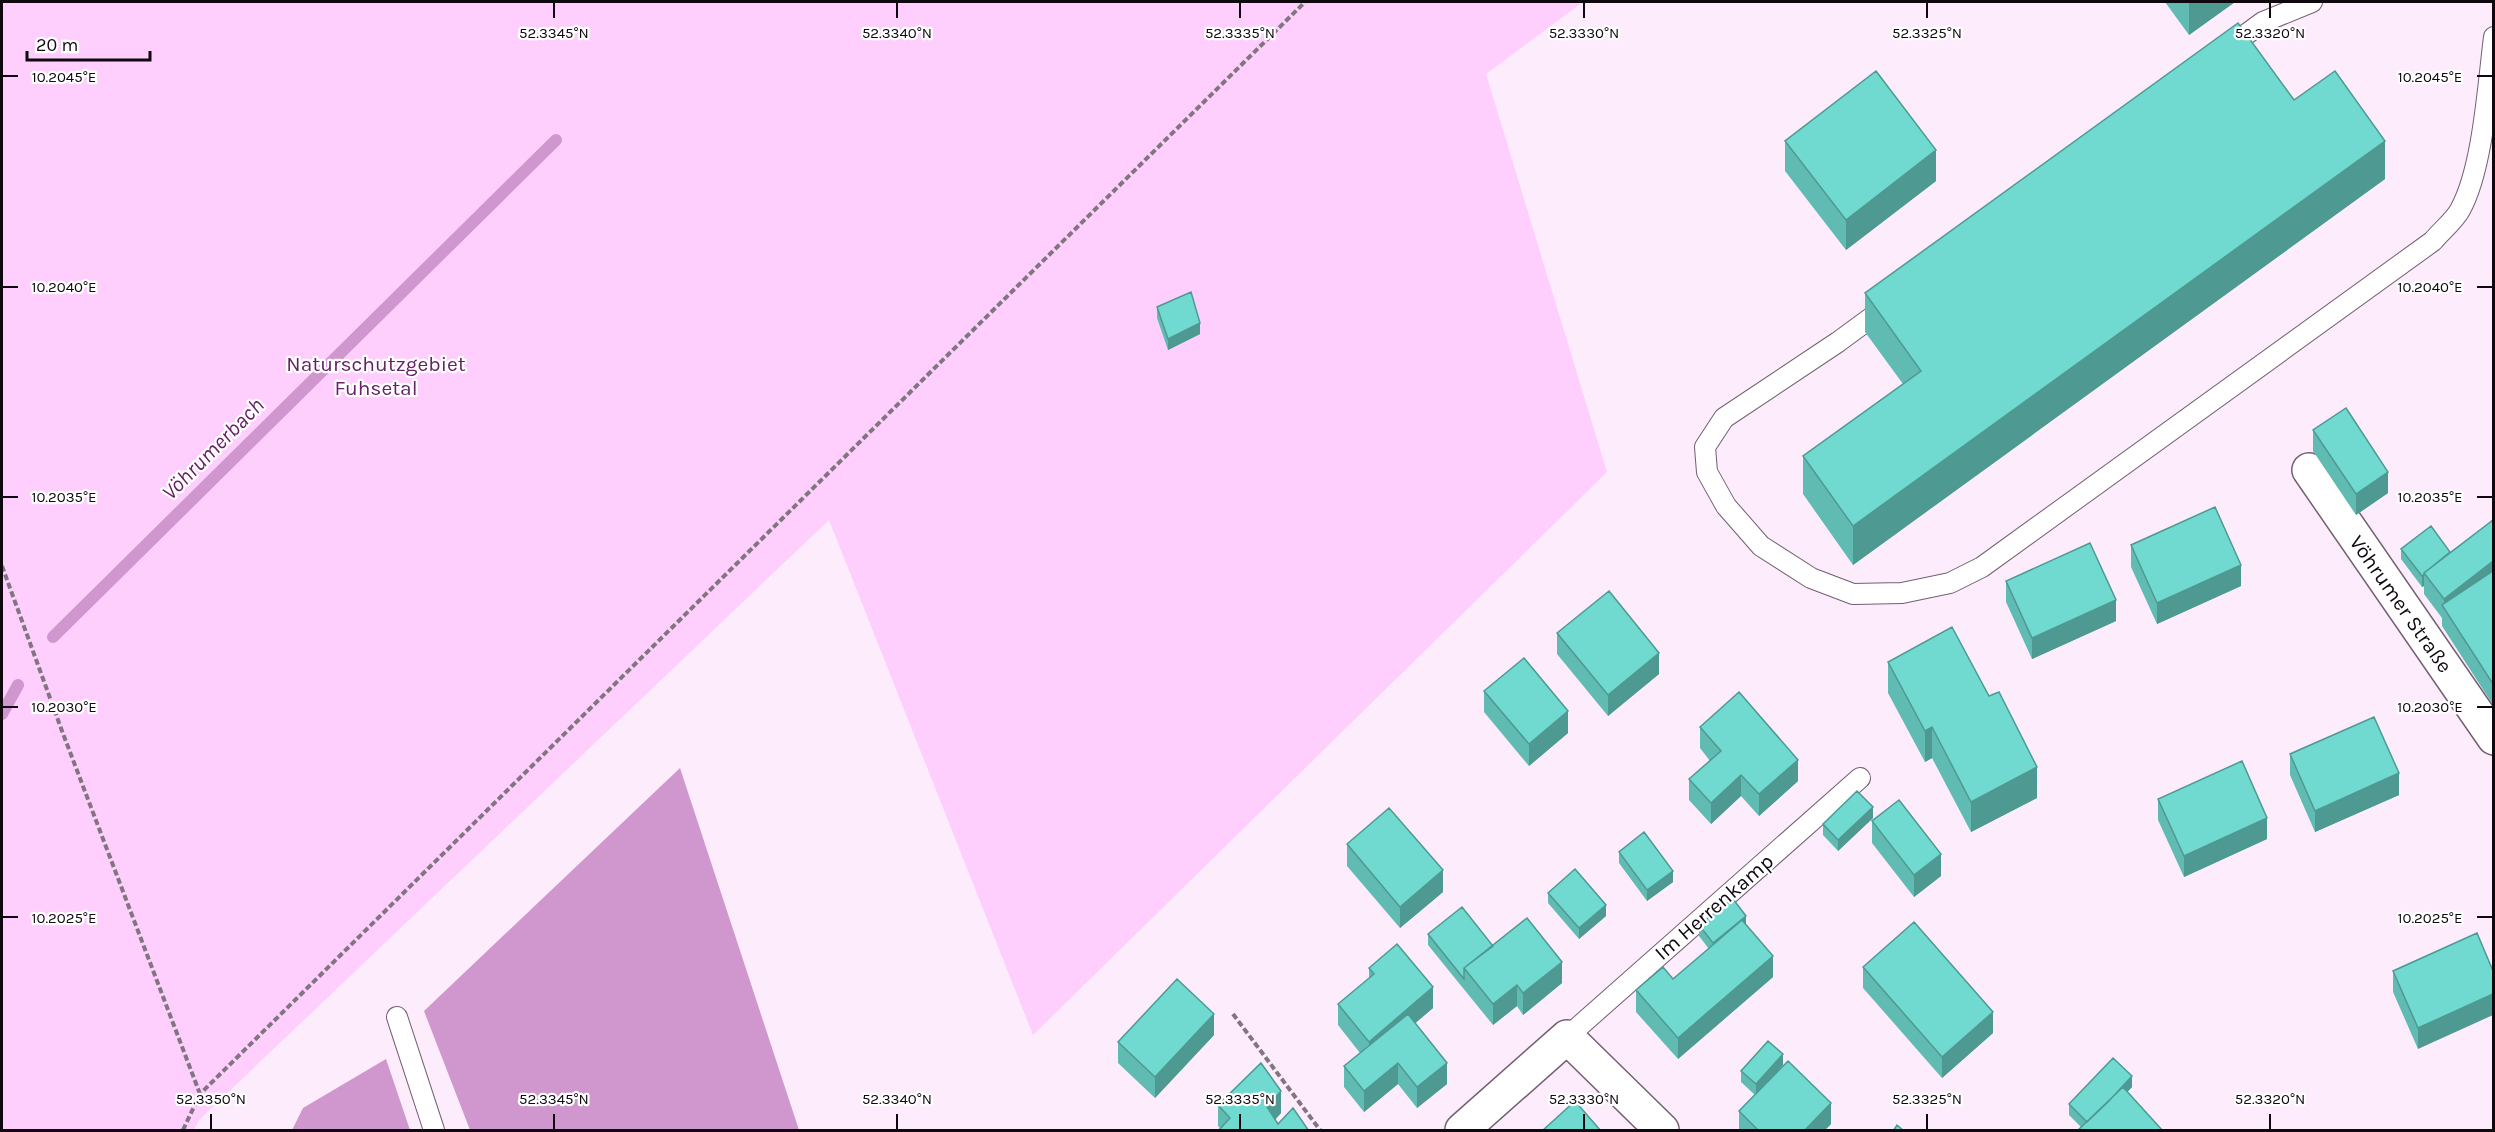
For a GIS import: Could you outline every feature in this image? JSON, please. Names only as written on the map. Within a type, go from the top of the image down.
[{"type":"street","name":"Vöhrumer Straße","points":[[2309,470],[2493,738]]},
{"type":"street","name":"Im Herrenkamp","points":[[1462,1131],[1567,1037]]},
{"type":"street","points":[[1567,1037],[1662,1131]]},
{"type":"lane","points":[[2211,60],[2263,22],[2312,2]]},
{"type":"lane","points":[[1904,293],[1838,342],[1724,418],[1705,447],[1707,472],[1726,506],[1761,546],[1811,578],[1853,594],[1902,593],[1950,584],[1982,567],[2433,241],[2460,210],[2473,175],[2483,122],[2493,37]]},
{"type":"lane","name":"Im Herrenkamp","points":[[1567,1037],[1860,778]]},
{"type":"lane","points":[[397,1017],[434,1131]]},
{"type":"path","points":[[183,1131],[200,1094],[1305,2]]},
{"type":"path","points":[[2,566],[200,1094]]},
{"type":"path","points":[[1233,1014],[1320,1131]]},
{"type":"green space","name":"Naturschutzgebiet Fuhsetal","points":[[2,2],[1583,2],[1486,74],[1607,472],[1033,1035],[829,520],[199,1120],[194,1130],[2,1130]]},
{"type":"shaded area","points":[[680,768],[799,1130],[470,1130],[424,1011]]},
{"type":"shaded area","points":[[386,1059],[410,1130],[292,1130],[303,1108]]},
{"type":"building","points":[[2238,23],[2294,100],[2335,71],[2385,141],[1853,526],[1803,456],[1921,371],[1865,293]]},
{"type":"building","points":[[1876,71],[1936,150],[1846,220],[1785,141]]},
{"type":"building","points":[[1191,292],[1200,323],[1168,339],[1157,307]]},
{"type":"building","points":[[2346,408],[2388,472],[2356,494],[2313,430]]},
{"type":"building","points":[[2215,507],[2241,565],[2157,603],[2131,545]]},
{"type":"building","points":[[2493,520],[2493,561],[2444,599],[2424,573]]},
{"type":"building","points":[[2431,526],[2450,552],[2422,576],[2401,549]]},
{"type":"building","points":[[2090,543],[2116,600],[2032,638],[2006,581]]},
{"type":"building","points":[[2493,571],[2493,684],[2442,605]]},
{"type":"building","points":[[1609,591],[1659,653],[1608,695],[1557,633]]},
{"type":"building","points":[[1952,627],[1989,696],[1999,692],[2037,767],[1971,802],[1932,727],[1925,731],[1888,662]]},
{"type":"building","points":[[1524,658],[1568,711],[1529,744],[1484,691]]},
{"type":"building","points":[[1739,692],[1798,760],[1759,794],[1741,775],[1711,803],[1689,779],[1721,751],[1700,727]]},
{"type":"building","points":[[2374,717],[2399,773],[2315,811],[2290,754]]},
{"type":"building","points":[[2242,761],[2267,818],[2184,856],[2158,799]]},
{"type":"building","points":[[1857,791],[1873,807],[1838,840],[1823,824]]},
{"type":"building","points":[[1899,800],[1941,854],[1914,875],[1872,821]]},
{"type":"building","points":[[1389,808],[1443,870],[1400,907],[1347,844]]},
{"type":"building","points":[[1644,832],[1673,871],[1647,890],[1619,852]]},
{"type":"building","points":[[1575,869],[1606,905],[1579,928],[1548,893]]},
{"type":"building","points":[[1733,899],[1746,916],[1713,943],[1699,925]]},
{"type":"building","points":[[1462,907],[1493,946],[1464,968],[1464,979],[1428,934]]},
{"type":"building","points":[[1527,918],[1562,962],[1523,993],[1517,985],[1493,1004],[1464,968]]},
{"type":"building","points":[[1742,920],[1773,956],[1678,1038],[1636,990],[1663,967],[1673,979]]},
{"type":"building","points":[[1914,922],[1993,1012],[1942,1057],[1863,967]]},
{"type":"building","points":[[2477,933],[2493,971],[2493,994],[2418,1028],[2393,971]]},
{"type":"building","points":[[1397,944],[1433,987],[1369,1042],[1338,1004],[1374,974],[1369,968]]},
{"type":"building","points":[[1177,979],[1214,1014],[1155,1077],[1118,1042]]},
{"type":"building","points":[[1408,1014],[1447,1063],[1417,1087],[1398,1063],[1364,1091],[1344,1066]]},
{"type":"building","points":[[1768,1041],[1783,1054],[1756,1084],[1741,1071]]},
{"type":"building","points":[[2113,1058],[2132,1076],[2087,1122],[2069,1104]]},
{"type":"building","points":[[1788,1061],[1831,1103],[1804,1131],[1759,1131],[1739,1111]]},
{"type":"building","points":[[1261,1063],[1281,1091],[1267,1107],[1278,1124],[1293,1108],[1309,1131],[1218,1131],[1230,1118],[1218,1105]]},
{"type":"building","points":[[2123,1087],[2163,1131],[2077,1131]]},
{"type":"building","points":[[1575,1101],[1601,1131],[1542,1131]]},
{"type":"building","points":[[1897,1125],[1904,1131],[1893,1131]]},
{"type":"waterway","name":"Vöhrumerbach","points":[[53,637],[556,140]]},
{"type":"waterway","name":"Vöhrumerbach","points":[[2,714],[18,685]]}]
